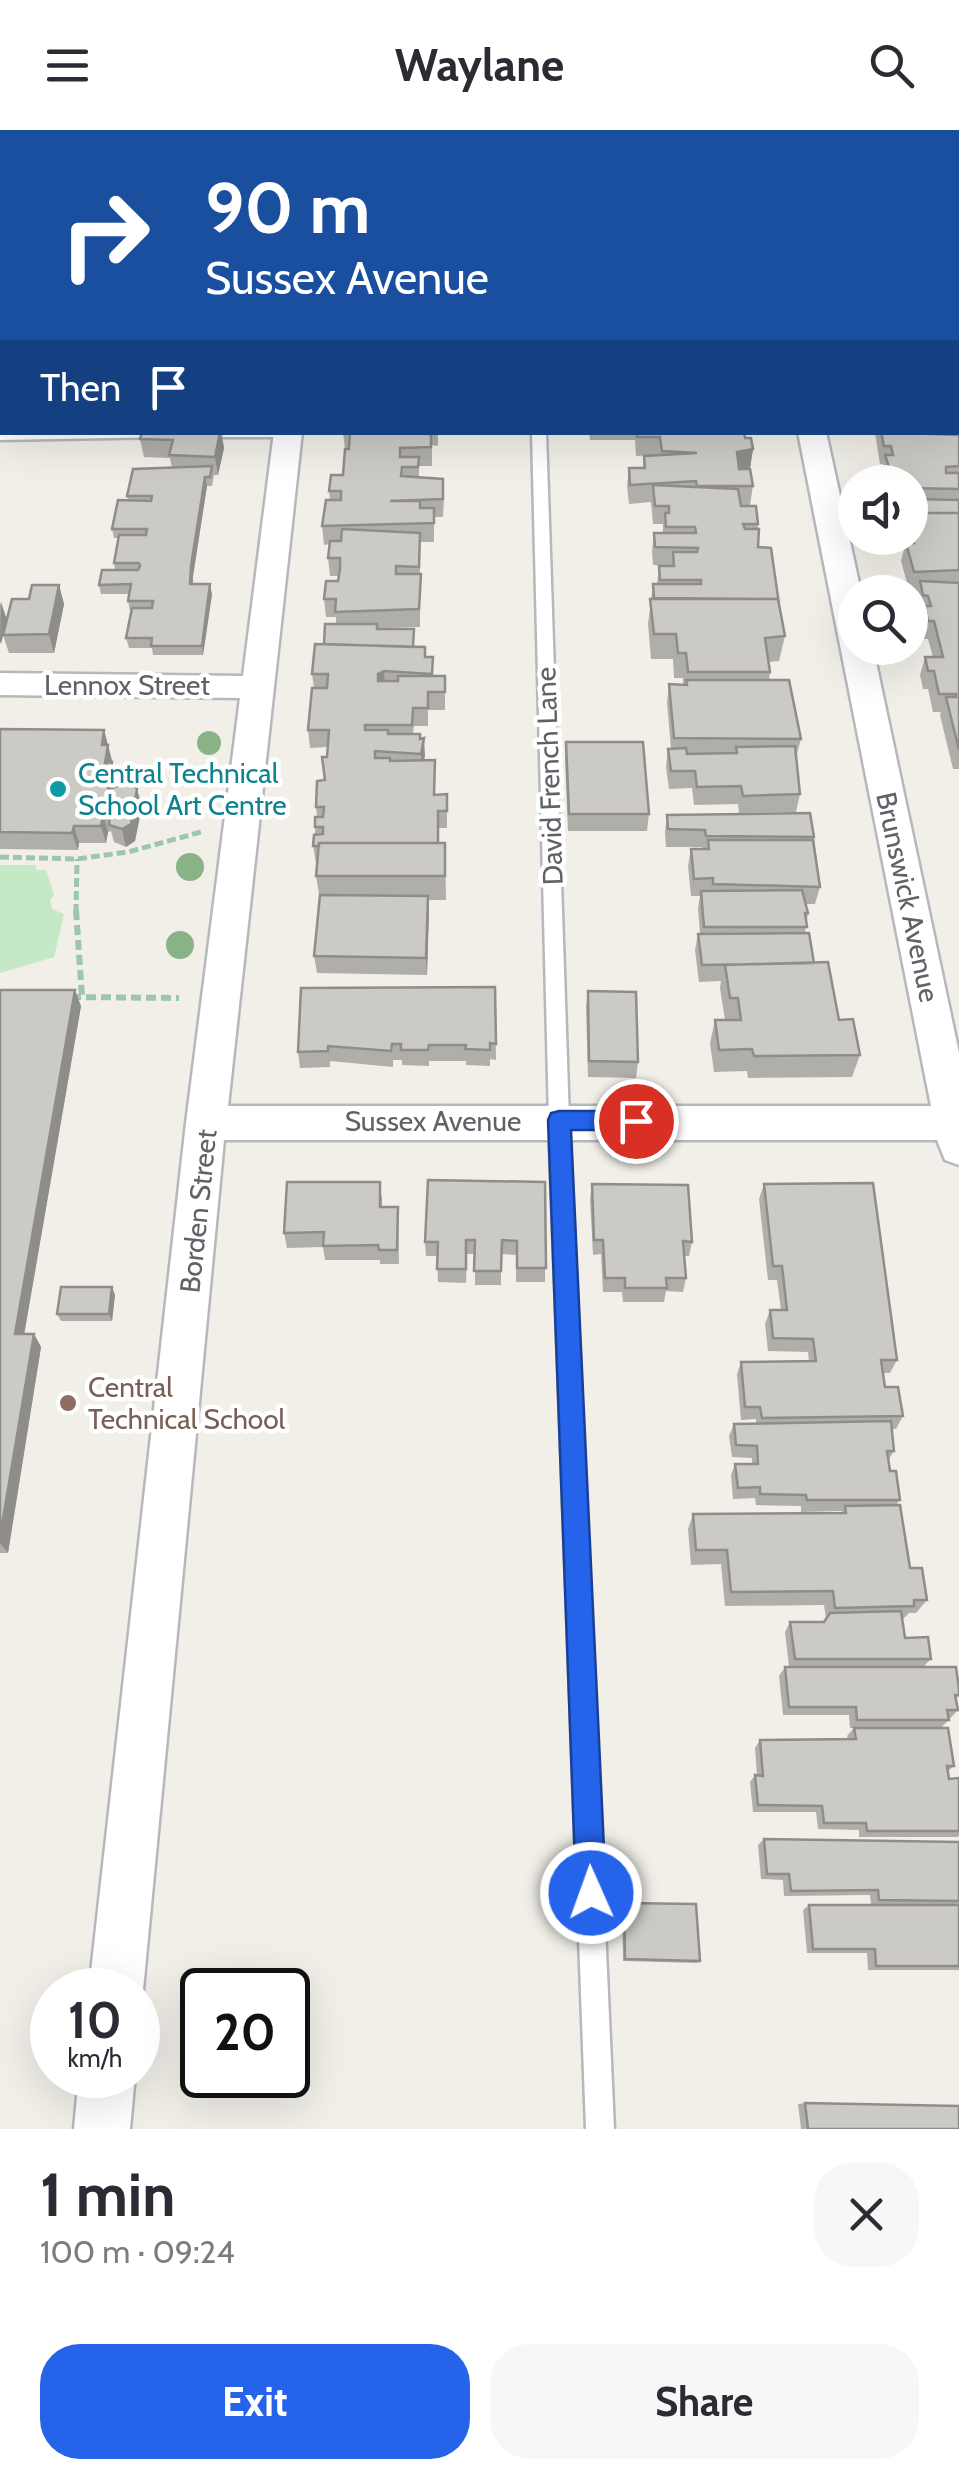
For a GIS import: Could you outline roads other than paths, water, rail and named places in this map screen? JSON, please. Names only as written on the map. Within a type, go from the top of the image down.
[{"type":"street","name":"Borden Street","points":[[118,1968],[206,1123],[288,435]]},
{"type":"street","points":[[813,435],[842,575]]},
{"type":"street","name":"Brunswick Avenue","points":[[861,665],[957,1131]]},
{"type":"street","name":"Lennox Street","points":[[0,684],[255,687]]},
{"type":"street","name":"Sussex Avenue","points":[[206,1123],[559,1120],[957,1131]]},
{"type":"street","points":[[102,2129],[105,2098]]},
{"type":"lane","points":[[0,436],[96,435]]},
{"type":"lane","name":"David French Lane","points":[[539,435],[559,1120],[600,2129]]},
{"type":"place","name":"Central Technical School Art Centre","points":[[58,789]]},
{"type":"place","name":"Central Technical School","points":[[68,1403]]}]
